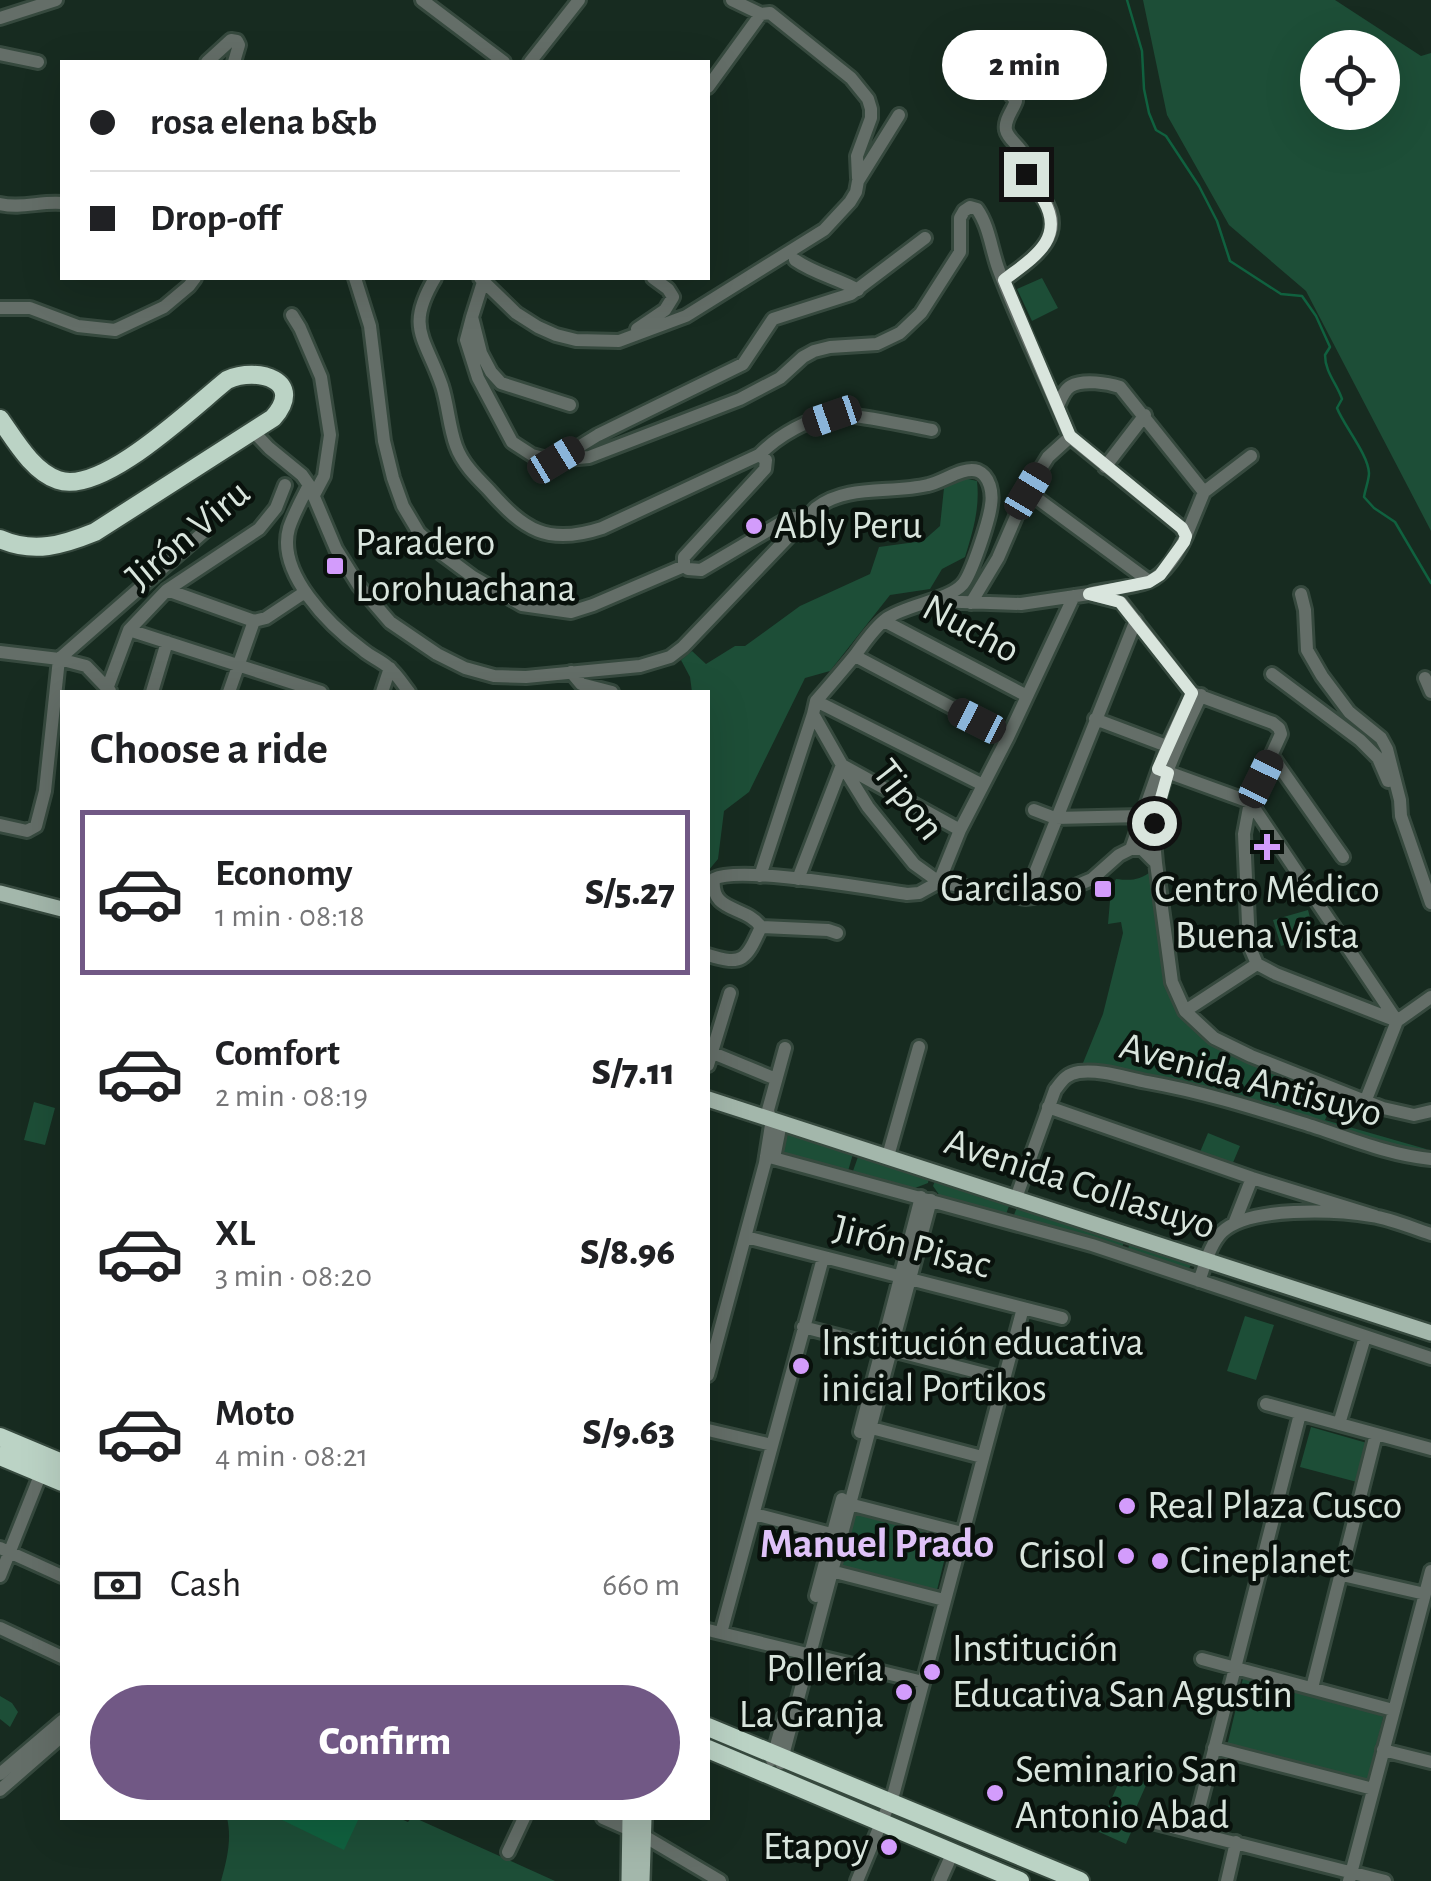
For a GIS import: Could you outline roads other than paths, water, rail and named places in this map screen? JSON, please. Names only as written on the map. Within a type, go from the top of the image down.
[{"type":"highway","points":[[0,419],[30,460],[47,474],[60,481],[78,483],[99,476],[138,452],[227,380],[256,373],[273,378],[284,394],[276,415],[95,532],[65,544],[39,548],[0,540]]},
{"type":"highway","points":[[0,1437],[60,1462]]},
{"type":"highway","points":[[0,1456],[60,1481]]},
{"type":"highway","points":[[710,1728],[1080,1881]]},
{"type":"highway","points":[[710,1750],[1020,1881]]},
{"type":"main road","points":[[0,893],[60,908]]},
{"type":"main road","name":"Avenida Collasuyo","points":[[710,1100],[1431,1333]]},
{"type":"main road","points":[[629,1881],[635,1828]]},
{"type":"main road","points":[[635,1828],[642,1881]]},
{"type":"street","points":[[0,18],[56,0]]},
{"type":"street","points":[[422,0],[501,60]]},
{"type":"street","points":[[532,60],[579,0]]},
{"type":"street","points":[[732,0],[761,14],[770,13],[851,78],[868,99],[870,118],[857,156],[856,192],[824,230],[686,316],[619,341],[576,340],[538,328],[482,280],[466,340],[478,378],[512,442],[532,455],[556,460],[588,457],[740,399],[780,378],[814,351],[877,344],[900,333],[921,313],[960,252],[960,218],[964,210],[977,208],[1070,436],[1182,528],[1186,536]]},
{"type":"street","points":[[710,84],[761,14]]},
{"type":"street","points":[[209,60],[234,40],[239,49],[235,60]]},
{"type":"street","points":[[0,54],[38,62]]},
{"type":"street","points":[[989,69],[1016,100],[1006,133],[1024,152],[1026,174],[1052,220],[1042,250],[1004,280]]},
{"type":"street","points":[[858,180],[899,115]]},
{"type":"street","points":[[0,204],[17,208],[37,203],[60,204]]},
{"type":"street","points":[[556,460],[598,434],[742,364],[773,319],[858,290],[925,238]]},
{"type":"street","points":[[796,260],[813,272],[858,290]]},
{"type":"street","points":[[0,308],[30,308],[78,326],[115,330],[164,307],[194,280]]},
{"type":"street","points":[[356,280],[370,326],[384,441],[393,478],[419,533],[442,554],[473,577],[522,604],[571,612],[684,566]]},
{"type":"street","points":[[434,280],[420,305],[419,324],[443,388],[456,446],[469,469],[510,514],[546,534],[580,535],[621,520],[759,455],[792,430],[832,416],[932,430]]},
{"type":"street","points":[[619,341],[670,305],[673,297],[656,280]]},
{"type":"street","points":[[292,315],[321,377],[330,435],[324,476],[288,530],[292,571],[334,625],[390,668],[407,690]]},
{"type":"street","points":[[472,317],[481,353],[501,383],[570,405]]},
{"type":"street","points":[[1058,406],[1066,389],[1074,384],[1111,384],[1120,388],[1204,492]]},
{"type":"street","points":[[1105,467],[1145,415]]},
{"type":"street","points":[[253,431],[302,475],[336,549],[359,586],[390,622],[437,654],[464,668],[494,676],[526,677],[640,666],[670,658],[816,508],[836,496],[904,490],[934,484],[966,470],[984,474],[990,486],[991,505],[966,582],[955,591],[884,620],[815,707],[760,876]]},
{"type":"street","points":[[971,603],[998,558],[1028,491],[1048,458],[1070,436]]},
{"type":"street","points":[[684,566],[684,557],[765,469],[766,460],[759,455]]},
{"type":"street","points":[[926,601],[1021,604],[1149,582],[1160,575],[1184,542],[1204,492],[1251,456]]},
{"type":"street","name":"Jirón Viru","points":[[109,690],[129,630],[166,590],[259,528],[276,508],[285,485]]},
{"type":"street","points":[[1028,491],[1149,582]]},
{"type":"street","points":[[684,566],[701,570],[784,521],[796,518],[802,523]]},
{"type":"street","points":[[0,826],[27,831],[36,826],[45,790],[59,660],[206,530]]},
{"type":"street","points":[[166,590],[254,621],[266,618],[305,592]]},
{"type":"street","points":[[1302,594],[1307,650],[1349,712],[1381,738],[1387,749],[1401,816]]},
{"type":"street","points":[[1081,595],[1120,602],[1196,694],[1279,728],[1281,734],[1250,802],[1244,834],[1249,945],[1257,964],[1397,1021]]},
{"type":"street","points":[[837,933],[761,927],[751,916],[717,898],[714,880],[721,875],[737,874],[908,894],[919,893],[939,882],[960,830],[1081,595]]},
{"type":"street","name":"Nucho","points":[[884,620],[1027,696]]},
{"type":"street","points":[[1025,898],[1136,620]]},
{"type":"street","points":[[230,690],[254,621]]},
{"type":"street","points":[[129,630],[309,690]]},
{"type":"street","points":[[153,690],[167,642]]},
{"type":"street","points":[[0,652],[91,669],[108,690]]},
{"type":"street","points":[[854,656],[1008,736]]},
{"type":"street","points":[[383,690],[390,668]]},
{"type":"street","points":[[571,672],[580,684],[604,690]]},
{"type":"street","points":[[1272,674],[1378,758],[1431,903]]},
{"type":"street","points":[[1156,863],[1142,850],[1131,849],[1141,816],[1196,694]]},
{"type":"street","points":[[815,707],[983,785]]},
{"type":"street","name":"Tipon","points":[[815,707],[842,765],[868,807],[914,864],[939,882],[1025,898],[1059,893],[1092,878],[1131,849]]},
{"type":"street","points":[[1094,720],[1172,748]]},
{"type":"street","points":[[1272,756],[1343,857]]},
{"type":"street","points":[[798,879],[842,765],[960,830]]},
{"type":"street","points":[[1163,771],[1250,802],[1397,1021]]},
{"type":"street","points":[[1163,771],[1154,823],[1156,863],[1172,982],[1185,1011],[1214,1038],[1251,1056],[1398,1113],[1431,1111]]},
{"type":"street","points":[[1034,810],[1055,818],[1141,816]]},
{"type":"street","points":[[710,955],[734,961],[741,958],[752,947],[761,927]]},
{"type":"street","points":[[1185,1011],[1257,964]]},
{"type":"street","points":[[710,1053],[730,994]]},
{"type":"street","points":[[1365,1102],[1397,1021],[1431,997]]},
{"type":"street","points":[[888,1156],[919,1047]]},
{"type":"street","points":[[710,1369],[770,1157],[776,1122],[768,1110],[785,1048]]},
{"type":"street","points":[[710,1056],[776,1079]]},
{"type":"street","name":"Avenida Antisuyo","points":[[1016,1198],[1055,1090],[1064,1078],[1076,1072],[1182,1088],[1410,1157],[1431,1159]]},
{"type":"street","points":[[1048,1107],[1252,1178],[1431,1234]]},
{"type":"street","points":[[770,1157],[1092,1245],[1431,1358]]},
{"type":"street","points":[[1234,1224],[1252,1178]]},
{"type":"street","points":[[771,1776],[926,1199]]},
{"type":"street","points":[[1200,1281],[1218,1236],[1234,1224],[1286,1212],[1375,1216]]},
{"type":"street","name":"Jirón Pisac","points":[[746,1236],[1062,1318]]},
{"type":"street","points":[[823,1258],[754,1514],[714,1631],[923,1682]]},
{"type":"street","points":[[1228,1290],[1247,1273]]},
{"type":"street","points":[[856,1881],[891,1802],[1023,1308]]},
{"type":"street","points":[[803,1327],[1004,1379]]},
{"type":"street","points":[[1338,1424],[1365,1336]]},
{"type":"street","points":[[1266,1404],[1431,1448]]},
{"type":"street","points":[[1192,1832],[1300,1414]]},
{"type":"street","points":[[866,1426],[982,1457]]},
{"type":"street","points":[[805,1652],[832,1572],[837,1535],[849,1504],[866,1426]]},
{"type":"street","points":[[710,1430],[772,1446]]},
{"type":"street","points":[[1312,1688],[1376,1434]]},
{"type":"street","points":[[0,1576],[5,1550],[41,1474]]},
{"type":"street","points":[[849,1504],[962,1533]]},
{"type":"street","points":[[754,1514],[837,1535]]},
{"type":"street","points":[[5,1550],[60,1575]]},
{"type":"street","points":[[1350,1877],[1431,1571]]},
{"type":"street","points":[[832,1572],[944,1600]]},
{"type":"street","points":[[1342,1576],[1425,1594]]},
{"type":"street","points":[[0,1628],[60,1658]]},
{"type":"street","points":[[1202,1659],[1393,1710]]},
{"type":"street","points":[[0,1774],[60,1722]]},
{"type":"street","points":[[0,1790],[60,1738]]},
{"type":"street","points":[[1214,1748],[1373,1789]]},
{"type":"street","points":[[1383,1750],[1431,1762]]},
{"type":"street","points":[[508,1852],[523,1820]]},
{"type":"street","points":[[609,1820],[635,1828],[720,1881]]},
{"type":"street","points":[[1156,1823],[1236,1842],[1350,1877],[1385,1881]]},
{"type":"street","points":[[1227,1881],[1236,1842]]},
{"type":"street","points":[[940,1881],[953,1852]]},
{"type":"waterway","points":[[1127,0],[1142,51],[1144,89],[1156,130],[1166,136],[1199,186],[1217,221],[1230,261],[1281,294],[1302,296],[1316,316],[1330,347],[1325,355],[1327,367],[1342,399],[1337,408],[1368,465],[1364,497],[1395,522],[1431,583]]},
{"type":"place","name":"Ably Peru","points":[[754,526]]},
{"type":"place","name":"Paradero Lorohuachana","points":[[335,566]]},
{"type":"place","name":"Centro Médico Buena Vista","points":[[1267,847]]},
{"type":"place","name":"Garcilaso","points":[[1103,889]]},
{"type":"place","name":"Institución educativa inicial Portikos","points":[[801,1366]]},
{"type":"place","name":"Real Plaza Cusco","points":[[1127,1506]]},
{"type":"place","name":"Crisol","points":[[1126,1556]]},
{"type":"place","name":"Cineplanet","points":[[1160,1561]]},
{"type":"place","name":"Institución Educativa San Agustin","points":[[932,1672]]},
{"type":"place","name":"Pollería La Granja","points":[[904,1692]]},
{"type":"place","name":"Seminario San Antonio Abad","points":[[995,1793]]},
{"type":"place","name":"Etapoy","points":[[889,1847]]},
{"type":"district","name":"Manuel Prado","points":[[877,1544]]}]
